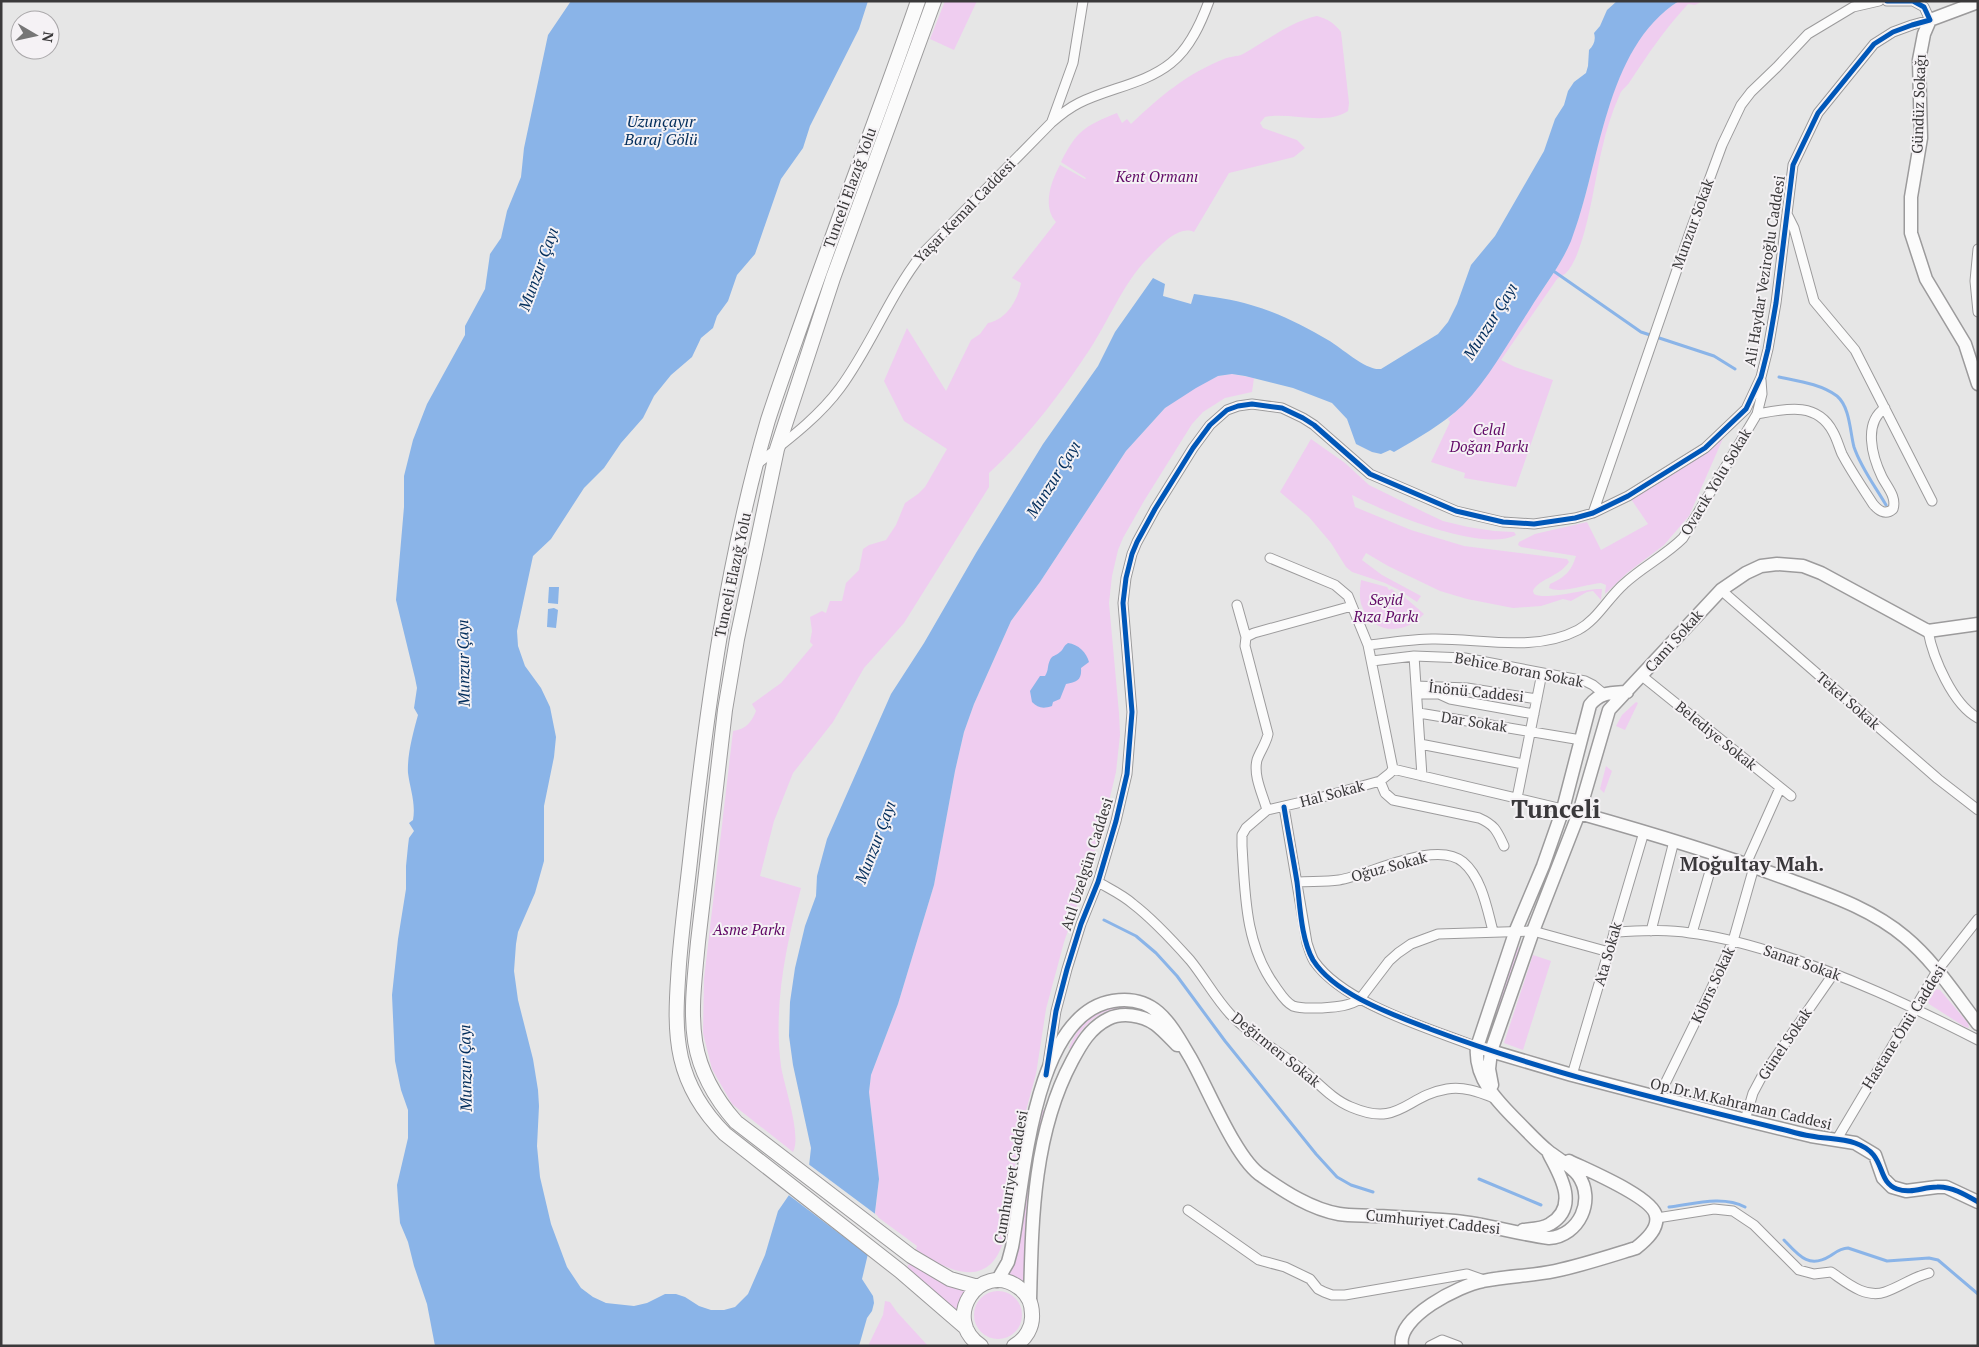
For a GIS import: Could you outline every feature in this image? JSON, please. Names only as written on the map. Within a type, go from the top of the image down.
[{"type":"main road","name":"Tunceli Elazığ Yolu","points":[[918,1],[809,303],[769,418],[756,465],[736,556],[707,708],[681,940],[676,1006],[677,1034],[681,1057],[688,1079],[700,1104],[712,1121],[745,1151],[946,1309],[966,1328],[979,1345]]},
{"type":"main road","name":"Tunceli Elazığ Yolu","points":[[934,1],[833,278],[777,449],[737,639],[725,710],[698,942],[693,1008],[694,1039],[703,1074],[714,1095],[736,1122],[754,1138],[911,1256],[950,1279],[978,1287]]},
{"type":"main road","name":"Ali Haydar Veziroğlu Caddesi","points":[[1930,20],[1978,2]]},
{"type":"main road","name":"Gündüz Sokağı","points":[[1930,20],[1924,34],[1919,60],[1921,138],[1911,197],[1911,233],[1926,279],[1965,344],[1978,384]]},
{"type":"main road","name":"Cami Sokak","points":[[1494,1098],[1489,1069],[1491,1051],[1533,931],[1579,813],[1609,710],[1721,590],[1746,573],[1761,566],[1777,564],[1803,566],[1821,573],[1928,631]]},
{"type":"main road","points":[[1928,631],[1978,624]]},
{"type":"main road","points":[[1604,694],[1627,692]]},
{"type":"main road","name":"Cumhuriyet Caddesi","points":[[996,1281],[1008,1262],[1012,1247],[1030,1132],[1046,1076],[1069,1029],[1080,1016],[1094,1006],[1124,999],[1141,1001],[1155,1008],[1167,1020],[1190,1057],[1243,1158],[1259,1175],[1300,1200],[1339,1214],[1457,1222],[1517,1231],[1539,1237],[1557,1237],[1570,1232],[1583,1213],[1585,1192],[1579,1176],[1546,1150],[1494,1098],[1479,1070],[1476,1055],[1516,930],[1543,866],[1563,808],[1590,705],[1595,698],[1604,694]]},
{"type":"main road","points":[[1579,813],[1750,865],[1835,896],[1870,914],[1905,936],[1938,970],[1978,1024]]},
{"type":"main road","points":[[1028,1346],[1032,1319],[1030,1301],[1036,1195],[1044,1137],[1050,1112],[1067,1070],[1088,1033],[1101,1022],[1113,1017],[1126,1015],[1142,1017],[1155,1024],[1190,1057]]},
{"type":"main road","name":"Op.Dr.M.Kahraman Caddesi","points":[[1477,1047],[1572,1075],[1745,1120],[1811,1136],[1855,1142],[1875,1155],[1883,1178],[1892,1187],[1906,1191],[1937,1186],[1978,1202]]},
{"type":"main road","points":[[1517,1231],[1551,1224],[1564,1206],[1566,1193],[1564,1184],[1546,1150]]},
{"type":"main road","points":[[1402,1346],[1401,1342],[1404,1331],[1418,1314],[1466,1285],[1484,1280],[1557,1271],[1636,1248],[1653,1231],[1657,1218],[1653,1208],[1645,1200],[1546,1150]]},
{"type":"main road","points":[[966,1328],[964,1321],[965,1306],[968,1298],[978,1287],[996,1281],[1016,1286],[1030,1301]]},
{"type":"main road","points":[[1014,1346],[1029,1331]]},
{"type":"street","points":[[1051,123],[1073,63],[1083,1]]},
{"type":"street","name":"Yaşar Kemal Caddesi","points":[[756,465],[777,449],[841,387],[904,278],[922,254],[1051,123],[1068,109],[1081,102],[1137,81],[1172,63],[1194,36],[1203,19],[1209,1]]},
{"type":"street","name":"Munzur Sokak","points":[[1593,513],[1690,232],[1722,145],[1741,105],[1751,92],[1777,68],[1808,34],[1853,7],[1879,1]]},
{"type":"street","points":[[1887,1],[1913,1],[1924,7],[1930,20]]},
{"type":"street","name":"Ali Haydar Veziroğlu Caddesi","points":[[1761,378],[1776,303],[1793,165],[1818,113],[1874,44],[1899,30],[1930,20]]},
{"type":"street","points":[[1787,213],[1794,228],[1814,301],[1855,350],[1932,500]]},
{"type":"street","points":[[1978,249],[1975,282],[1978,312]]},
{"type":"street","name":"Atıl Uzelgün Caddesi","points":[[1046,1076],[1056,1011],[1081,924],[1098,882],[1124,790],[1129,758],[1132,712],[1123,609],[1124,590],[1132,554],[1141,534],[1193,448],[1219,416],[1227,410],[1252,404],[1282,408],[1314,425],[1370,474],[1456,511],[1503,522],[1534,524],[1575,518],[1593,513],[1628,496],[1705,448],[1746,410],[1761,378]]},
{"type":"street","name":"Ovacık Yolu Sokak","points":[[1368,646],[1433,639],[1536,642],[1559,637],[1578,630],[1587,624],[1623,585],[1644,567],[1674,548],[1684,538],[1757,414],[1762,394],[1761,378]]},
{"type":"street","points":[[1757,414],[1788,409],[1802,409],[1819,415],[1833,431],[1841,452],[1872,504],[1880,511],[1886,512],[1893,509],[1894,499],[1875,458],[1872,431],[1873,421],[1885,408]]},
{"type":"street","points":[[1270,558],[1335,585],[1348,596],[1372,661],[1393,769],[1579,813]]},
{"type":"street","name":"Tekel Sokak","points":[[1721,590],[1938,780],[1978,810]]},
{"type":"street","points":[[1237,605],[1246,637],[1245,646],[1268,734],[1256,768],[1267,810],[1246,828],[1242,835],[1246,914],[1262,968],[1284,999],[1294,1006],[1308,1008],[1348,1006],[1360,999],[1389,961],[1411,944],[1438,934],[1516,930],[1533,931],[1608,952]]},
{"type":"street","points":[[1246,637],[1254,633],[1352,606]]},
{"type":"street","points":[[1928,631],[1936,661],[1950,687],[1963,705],[1978,718]]},
{"type":"street","name":"Behice Boran Sokak","points":[[1372,661],[1414,656],[1479,660],[1585,681],[1604,694]]},
{"type":"street","name":"İnönü Caddesi","points":[[1414,656],[1422,776]]},
{"type":"street","points":[[1516,798],[1542,673]]},
{"type":"street","name":"Belediye Sokak","points":[[1642,676],[1791,796]]},
{"type":"street","name":"İnönü Caddesi","points":[[1416,690],[1467,688],[1537,699]]},
{"type":"street","name":"İnönü Caddesi","points":[[1416,690],[1439,694],[1450,699],[1534,714]]},
{"type":"street","name":"Dar Sokak","points":[[1419,713],[1581,740]]},
{"type":"street","points":[[1420,744],[1524,764]]},
{"type":"street","name":"Hal Sokak","points":[[1267,810],[1380,781],[1393,769]]},
{"type":"street","points":[[1380,781],[1385,793],[1393,800],[1479,818],[1489,822],[1494,826],[1504,846]]},
{"type":"street","name":"Kıbrıs Sokak","points":[[1658,1098],[1701,1012],[1733,941],[1750,865],[1780,788]]},
{"type":"street","points":[[1284,807],[1307,943],[1313,959],[1321,969],[1336,984],[1360,999],[1416,1024],[1477,1047]]},
{"type":"street","name":"Ata Sokak","points":[[1572,1075],[1644,832]]},
{"type":"street","points":[[1651,930],[1674,841]]},
{"type":"street","points":[[1692,933],[1715,854]]},
{"type":"street","name":"Oğuz Sokak","points":[[1297,882],[1339,880],[1424,856],[1454,856],[1463,862],[1477,883],[1484,898],[1493,931]]},
{"type":"street","name":"Değirmen Sokak","points":[[1098,882],[1128,899],[1147,916],[1190,960],[1230,1014],[1246,1029],[1300,1068],[1342,1103],[1362,1112],[1386,1115],[1395,1113],[1418,1100],[1446,1089],[1468,1089],[1494,1098]]},
{"type":"street","name":"Hastane Önü Caddesi","points":[[1837,1139],[1938,970],[1978,919]]},
{"type":"street","name":"Sanat Sokak","points":[[1614,932],[1651,930],[1692,933],[1733,941],[1834,973],[1914,1008],[1978,1040]]},
{"type":"street","name":"Günel Sokak","points":[[1745,1120],[1753,1093],[1761,1078],[1834,973]]},
{"type":"street","points":[[1657,1218],[1714,1209],[1733,1211],[1754,1225],[1799,1270],[1814,1274],[1831,1272],[1847,1284],[1870,1293],[1885,1293],[1914,1278],[1929,1273]]},
{"type":"street","points":[[1188,1210],[1259,1260],[1285,1267],[1310,1279],[1318,1289],[1332,1295],[1352,1294],[1467,1274],[1484,1280]]},
{"type":"street","points":[[1430,1346],[1442,1340],[1458,1346]]},
{"type":"green space","points":[[945,1],[977,1],[954,50],[930,39]]},
{"type":"green space","name":"Celal Doğan Parkı","points":[[1679,1],[1703,1],[1695,5],[1688,4],[1664,32],[1621,92],[1605,135],[1589,214],[1573,263],[1566,273],[1557,279],[1501,360],[1515,367],[1553,380],[1516,487],[1464,478],[1465,473],[1431,462],[1450,422],[1448,419],[1461,407],[1493,366],[1562,259],[1581,212],[1608,111],[1619,78],[1634,48],[1654,22]]},
{"type":"green space","name":"Kent Ormanı","points":[[1317,16],[1336,26],[1341,32],[1349,103],[1348,111],[1329,118],[1265,117],[1260,123],[1263,128],[1297,140],[1305,148],[1294,157],[1229,173],[1194,232],[1188,230],[1175,234],[1162,244],[1138,269],[1123,291],[1097,338],[1067,382],[1030,430],[989,473],[989,487],[904,623],[864,668],[833,722],[793,773],[774,821],[760,876],[801,888],[782,976],[779,1021],[781,1066],[794,1123],[795,1144],[793,1152],[732,1104],[712,1069],[703,1033],[704,979],[733,731],[748,725],[756,711],[752,704],[781,683],[813,645],[810,642],[812,631],[810,617],[822,611],[826,613],[830,601],[842,601],[846,583],[859,570],[863,549],[869,545],[886,540],[896,525],[905,503],[925,487],[947,449],[904,421],[884,381],[907,328],[946,391],[971,340],[980,334],[988,323],[1006,314],[1014,302],[1021,283],[1012,278],[1056,222],[1049,209],[1049,194],[1060,165],[1086,178],[1061,162],[1077,136],[1089,126],[1117,113],[1122,123],[1127,119],[1131,124],[1163,95],[1198,71],[1226,58],[1243,54],[1288,27]]},
{"type":"green space","points":[[1232,374],[1254,378],[1252,392],[1225,398],[1203,412],[1192,424],[1144,501],[1118,550],[1112,576],[1109,603],[1120,735],[1116,772],[1105,818],[1064,942],[1046,1009],[1036,1074],[1021,1129],[1002,1245],[995,1259],[986,1268],[975,1272],[951,1269],[916,1249],[917,1246],[875,1215],[879,1179],[869,1092],[871,1075],[898,1004],[934,885],[964,732],[974,704],[1011,621],[1040,582],[1126,451],[1165,408],[1196,387],[1218,376]]},
{"type":"green space","points":[[1728,427],[1689,516],[1664,545],[1627,573],[1605,594],[1606,585],[1601,583],[1560,590],[1549,588],[1550,584],[1567,573],[1576,556],[1518,545],[1519,542],[1535,534],[1587,522],[1601,550],[1648,524],[1631,499]]},
{"type":"green space","points":[[1311,439],[1345,463],[1369,485],[1428,514],[1443,521],[1468,527],[1514,532],[1516,535],[1500,539],[1480,539],[1457,535],[1409,520],[1352,495],[1355,507],[1411,530],[1464,546],[1567,559],[1569,562],[1565,567],[1539,584],[1533,591],[1534,594],[1547,596],[1602,589],[1601,600],[1593,591],[1587,592],[1571,601],[1563,599],[1541,606],[1513,608],[1467,599],[1440,591],[1388,566],[1366,553],[1362,560],[1382,575],[1421,596],[1417,602],[1385,583],[1352,572],[1346,567],[1331,543],[1309,517],[1280,492]]},
{"type":"green space","name":"Seyid Rıza Parkı","points":[[1361,580],[1387,587],[1389,590],[1392,589],[1398,595],[1401,594],[1424,614],[1416,621],[1398,629],[1380,627],[1366,614],[1361,604]]},
{"type":"green space","points":[[1636,702],[1638,703],[1625,730],[1616,726],[1622,715]]},
{"type":"green space","points":[[1606,766],[1612,771],[1604,793],[1600,789]]},
{"type":"green space","points":[[1517,945],[1519,948],[1490,1035],[1488,1035]]},
{"type":"green space","points":[[1533,955],[1551,961],[1523,1050],[1504,1043]]},
{"type":"green space","points":[[1936,989],[1940,990],[1968,1023],[1969,1028],[1929,1004],[1928,1001]]},
{"type":"green space","points":[[1124,1006],[1147,1011],[1124,1008],[1106,1011],[1085,1026],[1071,1049],[1069,1048],[1078,1031],[1090,1018],[1106,1010]]},
{"type":"green space","points":[[1042,1109],[1045,1111],[1026,1286],[1006,1275],[1033,1133]]},
{"type":"green space","points":[[910,1262],[969,1290],[958,1314],[906,1269]]},
{"type":"green space","points":[[998,1291],[1007,1293],[1015,1298],[1020,1306],[1022,1315],[1020,1324],[1015,1332],[1007,1337],[998,1339],[989,1337],[981,1332],[976,1324],[974,1315],[976,1306],[981,1298],[989,1293]]},
{"type":"green space","points":[[885,1301],[890,1302],[928,1346],[868,1346],[883,1315]]},
{"type":"water","name":"Uzunçayır Baraj Gölü","points":[[571,1],[868,1],[859,29],[810,126],[803,148],[781,179],[755,254],[737,275],[728,301],[717,316],[713,328],[701,338],[692,357],[671,375],[654,396],[643,418],[621,443],[604,468],[584,488],[551,539],[533,556],[517,631],[518,646],[525,666],[541,688],[550,707],[556,737],[544,806],[544,861],[535,893],[518,932],[514,971],[518,1000],[533,1059],[538,1090],[537,1146],[540,1177],[551,1224],[567,1267],[581,1288],[593,1297],[606,1303],[634,1306],[647,1303],[665,1294],[676,1294],[711,1310],[724,1310],[735,1307],[748,1294],[765,1255],[778,1211],[809,1166],[811,1148],[793,1065],[789,1036],[790,1002],[795,968],[805,926],[816,896],[817,876],[827,839],[891,694],[924,643],[976,553],[1043,444],[1098,366],[1115,332],[1153,278],[1165,284],[1163,296],[1191,304],[1194,294],[1223,298],[1261,308],[1310,330],[1368,366],[1381,369],[1438,334],[1448,322],[1457,304],[1471,265],[1495,236],[1544,151],[1555,119],[1564,105],[1568,91],[1574,82],[1586,73],[1589,50],[1595,40],[1594,33],[1600,26],[1607,10],[1617,1],[1679,1],[1654,22],[1635,48],[1620,78],[1608,110],[1581,211],[1571,241],[1562,259],[1491,371],[1463,405],[1439,425],[1394,452],[1390,450],[1381,454],[1356,444],[1347,419],[1332,403],[1293,388],[1245,376],[1232,374],[1218,376],[1165,408],[1126,451],[1040,582],[1011,621],[974,704],[964,732],[934,885],[898,1004],[871,1075],[869,1092],[879,1179],[872,1237],[862,1279],[873,1296],[874,1303],[872,1311],[867,1318],[859,1346],[435,1346],[427,1304],[408,1242],[400,1223],[397,1185],[408,1138],[408,1110],[401,1090],[395,1061],[392,995],[406,889],[409,838],[414,831],[409,823],[413,820],[414,808],[408,773],[408,759],[418,715],[414,708],[417,688],[396,600],[404,507],[404,476],[413,440],[427,404],[465,335],[465,326],[485,289],[490,254],[501,238],[507,211],[521,177],[524,148],[548,35]]},
{"type":"water","points":[[549,587],[559,587],[558,604],[548,603]]},
{"type":"water","points":[[554,608],[558,610],[556,628],[547,627],[548,609]]},
{"type":"water","points":[[1068,643],[1082,650],[1089,662],[1081,668],[1081,675],[1078,680],[1066,684],[1060,699],[1053,702],[1052,706],[1039,707],[1032,702],[1030,691],[1040,676],[1045,676],[1051,658],[1059,653]]},
{"type":"pier","points":[[807,1163],[878,1216],[869,1256],[786,1193]]},
{"type":"waterway","points":[[1552,270],[1641,332],[1714,356],[1735,369]]},
{"type":"waterway","points":[[1779,377],[1817,386],[1837,396],[1845,407],[1857,455],[1886,505]]},
{"type":"waterway","points":[[1104,920],[1136,936],[1156,953],[1177,976],[1225,1041],[1316,1154],[1337,1177],[1351,1185],[1373,1192]]},
{"type":"waterway","points":[[1479,1179],[1541,1205]]},
{"type":"waterway","points":[[1669,1207],[1718,1201],[1736,1203],[1745,1207]]},
{"type":"waterway","points":[[1784,1240],[1800,1256],[1810,1261],[1823,1260],[1841,1249],[1848,1248],[1887,1261],[1929,1258],[1938,1260],[1978,1294]]},
{"type":"cycle path","points":[[1046,1075],[1056,1011],[1067,969],[1081,924],[1098,882],[1116,821],[1127,774],[1132,712],[1123,603],[1126,578],[1132,554],[1155,509],[1193,448],[1210,425],[1227,410],[1238,406],[1252,404],[1282,408],[1314,425],[1370,474],[1456,511],[1503,522],[1534,524],[1575,518],[1593,513],[1628,496],[1705,448],[1746,409],[1761,377],[1776,303],[1793,165],[1818,113],[1874,44],[1893,32],[1930,20],[1924,7],[1913,1],[1887,1]]},
{"type":"cycle path","points":[[1284,807],[1302,922],[1309,952],[1323,972],[1350,994],[1430,1029],[1563,1073],[1654,1098],[1800,1134],[1855,1143],[1872,1154],[1877,1160],[1886,1180],[1897,1189],[1907,1191],[1942,1187],[1958,1192],[1978,1202]]},
{"type":"district","name":"Tunceli","points":[[1556,809]]},
{"type":"district","name":"Moğultay Mah.","points":[[1752,864]]},
{"type":"water label","name":"Munzur Çayı","points":[[538,269]]},
{"type":"water label","name":"Munzur Çayı","points":[[1490,321]]},
{"type":"water label","name":"Munzur Çayı","points":[[1053,479]]},
{"type":"water label","name":"Munzur Çayı","points":[[463,663]]},
{"type":"water label","name":"Munzur Çayı","points":[[875,842]]},
{"type":"water label","name":"Munzur Çayı","points":[[465,1068]]},
{"type":"park label","name":"Asme Parkı","points":[[749,930]]}]
